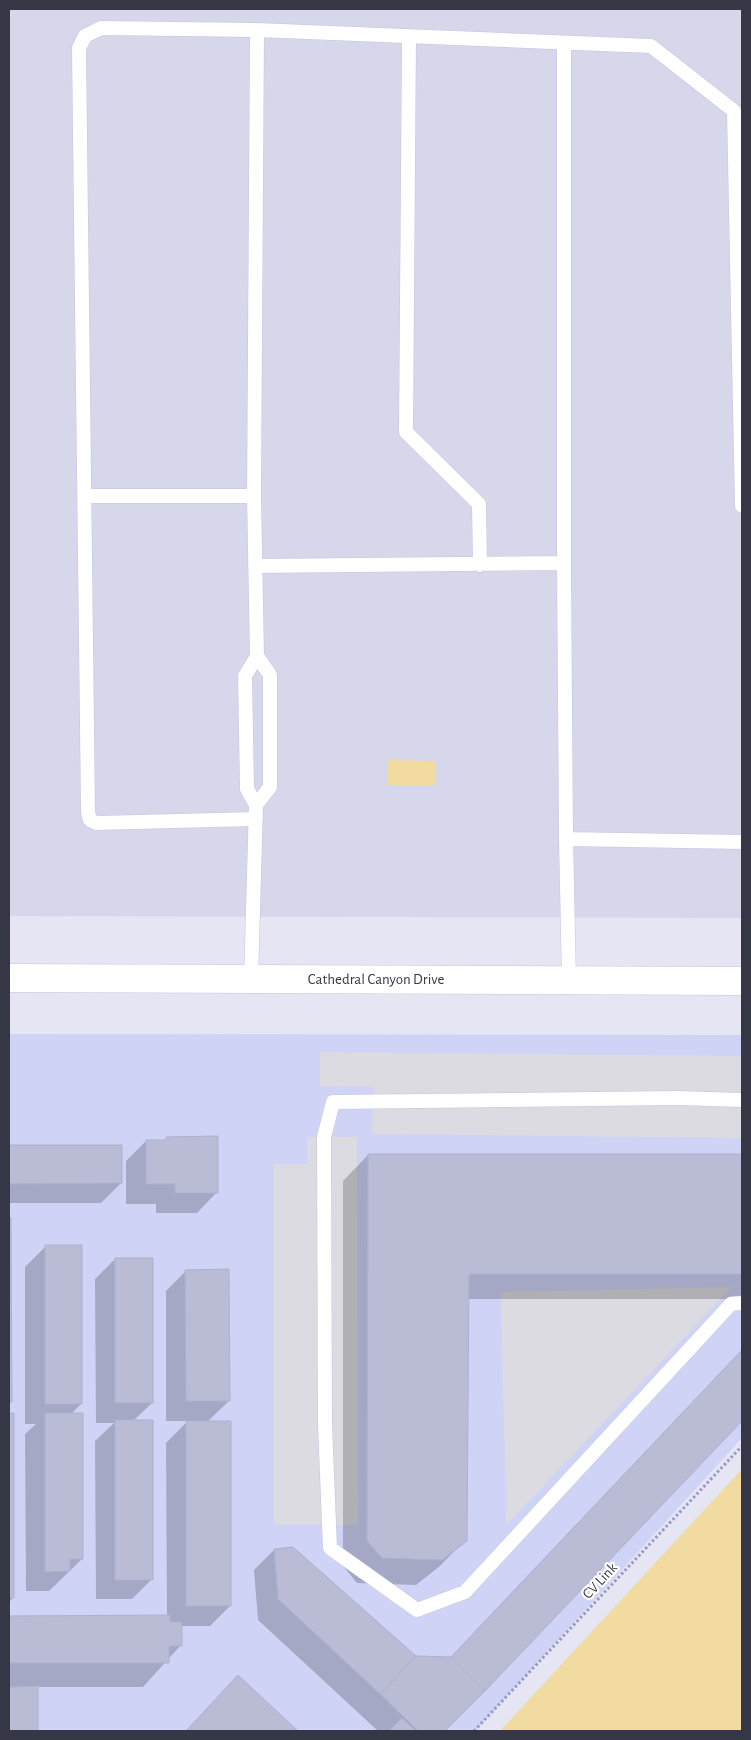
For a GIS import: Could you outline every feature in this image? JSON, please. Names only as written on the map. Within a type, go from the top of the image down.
[{"type":"street","name":"Cathedral Canyon Drive","points":[[9,978],[742,981]]},
{"type":"lane","points":[[256,812],[96,823],[90,820],[88,812],[79,48],[85,36],[101,28],[257,30],[651,46],[734,111],[742,506]]},
{"type":"lane","points":[[251,979],[256,812],[247,789],[246,676],[257,656],[254,496],[257,30]]},
{"type":"lane","points":[[409,37],[406,432],[478,504],[480,565]]},
{"type":"lane","points":[[564,43],[564,563],[569,980]]},
{"type":"lane","points":[[85,496],[254,496]]},
{"type":"lane","points":[[256,566],[564,563]]},
{"type":"lane","points":[[256,812],[270,787],[270,675],[257,656]]},
{"type":"lane","points":[[566,839],[742,842]]},
{"type":"lane","points":[[742,1100],[667,1098],[332,1102],[324,1137],[325,1425],[330,1548],[417,1610],[465,1592],[731,1304],[742,1303]]},
{"type":"path","name":"CV Link","points":[[474,1731],[742,1446]]},
{"type":"shaded area","points":[[9,9],[742,9],[742,918],[9,916]]},
{"type":"shaded area","points":[[387,760],[436,761],[436,785],[387,785]]},
{"type":"shaded area","points":[[9,1034],[742,1035],[742,1438],[475,1731],[9,1731]]},
{"type":"shaded area","points":[[320,1052],[742,1056],[742,1138],[372,1134],[373,1087],[320,1086]]},
{"type":"shaded area","points":[[307,1137],[357,1137],[358,1525],[274,1525],[274,1164],[307,1164]]},
{"type":"shaded area","points":[[732,1287],[506,1525],[501,1292]]},
{"type":"shaded area","points":[[742,1469],[742,1731],[500,1731]]},
{"type":"building","points":[[218,1136],[218,1193],[175,1193],[175,1184],[146,1184],[146,1140],[166,1140],[166,1137]]},
{"type":"building","points":[[9,1145],[122,1145],[122,1183],[9,1184]]},
{"type":"building","points":[[368,1154],[742,1154],[742,1274],[469,1274],[467,1541],[442,1560],[382,1558],[367,1541]]},
{"type":"building","points":[[9,1218],[11,1218],[12,1402],[9,1402]]},
{"type":"building","points":[[45,1245],[82,1245],[82,1404],[45,1404]]},
{"type":"building","points":[[115,1258],[153,1258],[153,1403],[115,1403]]},
{"type":"building","points":[[229,1269],[230,1401],[186,1401],[185,1270]]},
{"type":"building","points":[[742,1350],[742,1421],[485,1691],[451,1657]]},
{"type":"building","points":[[9,1413],[14,1413],[14,1598],[9,1598]]},
{"type":"building","points":[[45,1413],[83,1413],[83,1559],[70,1559],[70,1571],[45,1572]]},
{"type":"building","points":[[115,1420],[153,1420],[153,1580],[115,1580]]},
{"type":"building","points":[[186,1421],[231,1421],[231,1606],[186,1606]]},
{"type":"building","points":[[293,1547],[416,1656],[380,1694],[278,1599],[274,1549]]},
{"type":"building","points":[[170,1615],[170,1622],[182,1622],[182,1646],[169,1646],[169,1663],[9,1663],[9,1616]]},
{"type":"building","points":[[416,1656],[451,1657],[485,1691],[445,1731],[418,1731],[380,1694]]},
{"type":"building","points":[[238,1675],[298,1731],[186,1731]]},
{"type":"building","points":[[38,1686],[38,1731],[9,1731],[9,1687]]},
{"type":"building","points":[[402,1718],[416,1731],[389,1731]]}]
